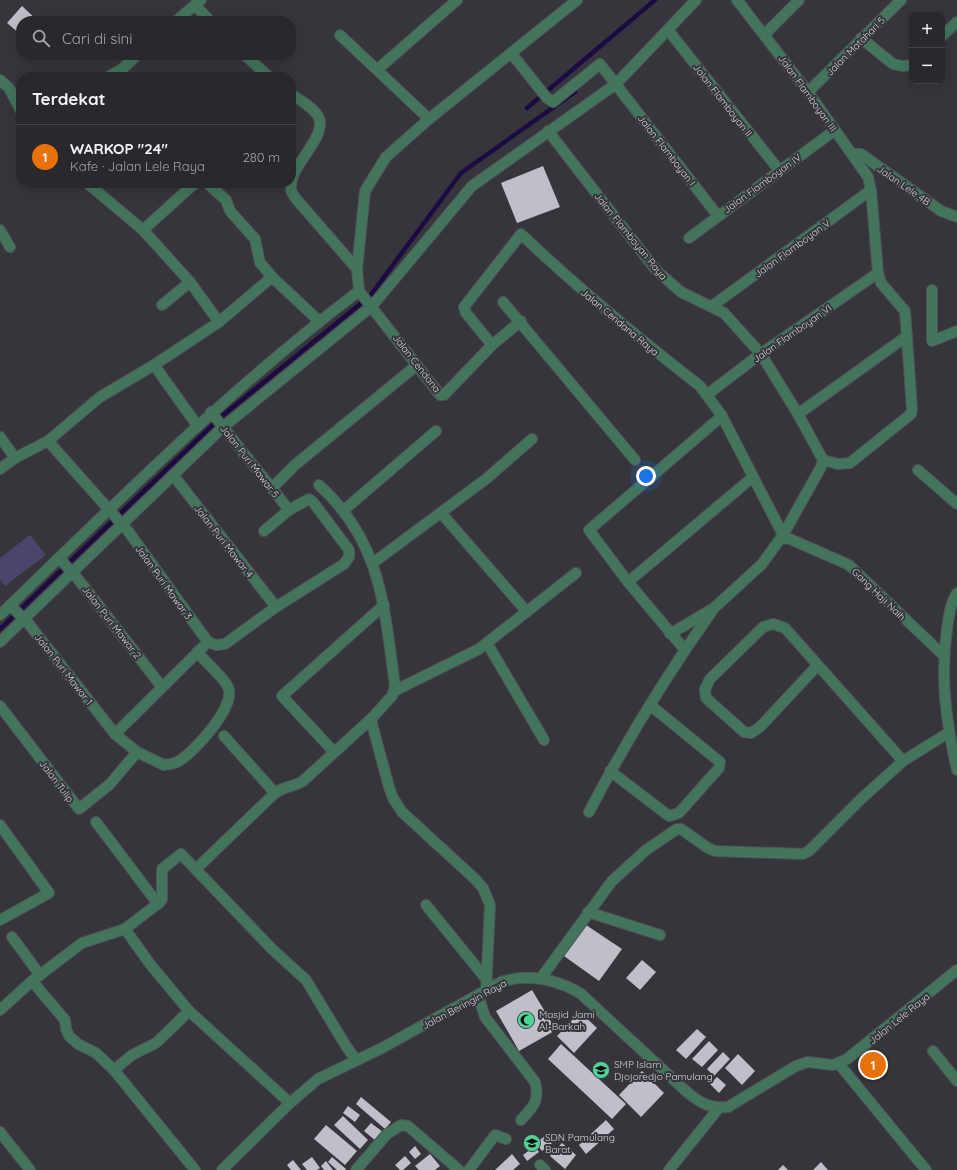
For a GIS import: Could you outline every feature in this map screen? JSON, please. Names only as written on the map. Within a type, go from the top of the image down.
[{"type":"street","points":[[378,69],[457,0]]},
{"type":"street","points":[[0,615],[12,607],[197,425],[319,321],[360,293],[357,269],[365,191],[386,157],[429,120],[577,0]]},
{"type":"street","points":[[0,642],[222,426],[370,304],[472,186],[616,84],[696,0]]},
{"type":"street","name":"Jalan Flamboyan III","points":[[737,0],[765,34],[808,92],[868,177],[871,190],[878,273]]},
{"type":"street","points":[[765,34],[799,0]]},
{"type":"street","name":"Jalan Matahari 5","points":[[808,92],[861,38],[902,0]]},
{"type":"street","points":[[182,16],[198,2],[207,16]]},
{"type":"street","points":[[945,33],[957,22]]},
{"type":"street","name":"Jalan Flamboyan II","points":[[668,30],[779,170]]},
{"type":"street","points":[[340,35],[378,69],[429,120]]},
{"type":"street","points":[[861,38],[893,64],[902,66],[909,65]]},
{"type":"street","name":"Jalan Flamboyan I","points":[[512,53],[544,94],[553,102],[600,64],[718,216]]},
{"type":"street","points":[[116,72],[131,60]]},
{"type":"street","points":[[250,60],[264,72]]},
{"type":"street","points":[[0,80],[9,88],[16,101]]},
{"type":"street","points":[[296,98],[314,112],[319,119],[320,129],[296,172]]},
{"type":"street","name":"Jalan Flamboyan IV","points":[[689,238],[835,130]]},
{"type":"street","name":"Jalan Flamboyan Raya","points":[[548,131],[656,270],[681,292],[724,313],[761,354],[798,414],[823,460]]},
{"type":"street","name":"Jalan Lele 4B","points":[[853,154],[860,154],[934,206],[957,217]]},
{"type":"street","points":[[93,188],[143,230],[190,282],[219,322]]},
{"type":"street","points":[[143,230],[188,188]]},
{"type":"street","points":[[213,188],[226,200],[230,211],[255,239],[260,262],[272,277],[319,321]]},
{"type":"street","points":[[291,188],[297,200],[357,269]]},
{"type":"street","name":"Jalan Flamboyan V","points":[[712,306],[871,190]]},
{"type":"street","points":[[0,230],[10,247]]},
{"type":"street","name":"Jalan Cendana Raya","points":[[492,345],[466,313],[464,307],[521,234],[610,313],[708,394],[722,416],[782,536]]},
{"type":"street","points":[[670,634],[714,608],[762,564],[782,536],[821,467],[823,460],[838,464],[850,463],[911,414],[912,409],[904,311],[881,283],[878,273]]},
{"type":"street","name":"Jalan Flamboyan VI","points":[[708,394],[761,354],[878,273]]},
{"type":"street","points":[[0,469],[15,458],[48,441],[100,397],[154,365],[219,322],[272,277]]},
{"type":"street","points":[[162,305],[190,282]]},
{"type":"street","points":[[932,290],[932,341],[957,331]]},
{"type":"street","name":"Jalan Cendana","points":[[360,293],[440,395],[444,395],[492,345],[521,321]]},
{"type":"street","points":[[503,302],[521,321],[635,460]]},
{"type":"street","points":[[798,414],[907,336]]},
{"type":"street","points":[[154,365],[197,425]]},
{"type":"street","points":[[272,488],[295,465],[417,365]]},
{"type":"street","name":"Jalan Puri Mawar 5","points":[[212,413],[289,510]]},
{"type":"street","points":[[685,650],[670,634],[628,582],[589,530],[722,416]]},
{"type":"street","points":[[344,510],[436,430]]},
{"type":"street","points":[[0,437],[15,458]]},
{"type":"street","points":[[373,563],[486,479],[532,439]]},
{"type":"street","name":"Jalan Puri Mawar 3","points":[[48,441],[121,523],[208,642]]},
{"type":"street","points":[[918,470],[957,504]]},
{"type":"street","name":"Jalan Puri Mawar 4","points":[[173,475],[276,607]]},
{"type":"street","points":[[628,582],[753,477]]},
{"type":"street","points":[[313,502],[322,488],[344,510],[368,550],[384,605],[395,686],[394,691]]},
{"type":"street","points":[[115,734],[208,642],[216,645],[225,644],[276,607],[344,564],[349,557],[349,550],[313,502],[309,499],[303,500],[264,531]]},
{"type":"street","points":[[441,513],[527,612]]},
{"type":"street","name":"Gang Haji Naih","points":[[782,536],[849,565],[944,656]]},
{"type":"street","name":"Jalan Puri Mawar 2","points":[[61,559],[72,571],[162,687]]},
{"type":"street","points":[[196,869],[276,793],[285,787],[295,785],[303,781],[372,718],[394,691],[479,649],[576,573]]},
{"type":"street","points":[[957,593],[951,602],[944,656],[943,680],[948,733],[957,770]]},
{"type":"street","points":[[334,752],[282,696],[384,605]]},
{"type":"street","name":"Jalan Puri Mawar 1","points":[[12,607],[23,618],[115,734],[138,752],[164,765],[179,761],[214,727],[228,703],[230,696],[228,687],[197,652]]},
{"type":"street","points":[[589,812],[610,771],[650,705],[714,608]]},
{"type":"street","points":[[818,666],[760,727],[750,733],[744,732],[706,698],[705,689],[710,679],[763,627],[774,624],[785,628],[903,761]]},
{"type":"street","points":[[487,643],[544,740]]},
{"type":"street","points":[[610,771],[669,816],[678,813],[719,768],[720,762],[650,705]]},
{"type":"street","name":"Jalan Tulip","points":[[0,706],[79,809],[110,784],[138,752]]},
{"type":"street","points":[[372,718],[372,724],[389,787],[402,812],[464,868],[483,888],[487,896],[490,916],[483,989],[485,1017],[535,1082],[538,1094],[533,1106],[521,1120]]},
{"type":"street","points":[[541,978],[612,881],[646,850],[677,829],[681,829],[708,848],[715,851],[806,853],[861,799],[903,761],[948,733]]},
{"type":"street","points":[[224,736],[276,793]]},
{"type":"street","points":[[96,822],[158,904]]},
{"type":"street","points":[[0,825],[49,893],[0,920]]},
{"type":"street","points":[[0,1010],[36,978],[82,943],[125,929],[158,904],[162,899],[161,873],[164,867],[181,854],[272,949],[306,980],[356,1060]]},
{"type":"street","points":[[426,905],[483,989]]},
{"type":"street","points":[[588,912],[660,935]]},
{"type":"street","points":[[125,929],[150,964],[189,1011],[290,1103]]},
{"type":"street","points":[[12,937],[36,978],[65,1020],[66,1029],[69,1036],[78,1044],[96,1053],[114,1070],[194,1170]]},
{"type":"street","name":"Jalan Lele Raya","points":[[839,1064],[957,970]]},
{"type":"street","name":"Jalan Beringin Raya","points":[[222,1170],[290,1103],[318,1080],[382,1048],[483,989],[513,978],[541,978],[563,984],[580,993],[687,1092],[704,1104],[718,1108]]},
{"type":"street","points":[[114,1070],[132,1055],[156,1043],[189,1011]]},
{"type":"street","points":[[933,1052],[955,1076]]},
{"type":"street","points":[[669,1170],[718,1108],[728,1107],[796,1066],[808,1062],[833,1065],[839,1064],[926,1170]]},
{"type":"street","points":[[356,1170],[387,1134],[400,1125],[408,1126],[460,1170]]},
{"type":"street","points":[[0,1132],[30,1170]]},
{"type":"street","points":[[469,1170],[495,1135],[506,1139]]},
{"type":"shaded area","points":[[30,535],[46,555],[5,586],[0,579],[0,558]]},
{"type":"building","points":[[22,6],[33,16],[16,16],[16,31],[7,23]]},
{"type":"building","points":[[543,166],[560,207],[517,223],[501,183]]},
{"type":"building","points":[[586,925],[622,949],[599,981],[564,956]]},
{"type":"building","points":[[642,960],[656,972],[640,990],[626,978]]},
{"type":"building","name":"Masjid Jami Al-Barkah","points":[[532,990],[556,1030],[519,1051],[496,1011]]},
{"type":"building","points":[[580,1012],[597,1028],[574,1053],[557,1036]]},
{"type":"building","points":[[697,1029],[706,1037],[686,1059],[676,1050]]},
{"type":"building","points":[[709,1041],[718,1050],[702,1067],[692,1059]]},
{"type":"building","points":[[561,1044],[626,1104],[612,1119],[548,1059]]},
{"type":"building","points":[[723,1052],[730,1059],[714,1076],[707,1069]]},
{"type":"building","points":[[738,1054],[755,1071],[742,1085],[725,1068]]},
{"type":"building","points":[[642,1071],[664,1093],[641,1117],[619,1095]]},
{"type":"building","points":[[717,1077],[726,1085],[719,1093],[710,1084]]},
{"type":"building","points":[[361,1097],[391,1122],[385,1129],[356,1104]]},
{"type":"building","points":[[348,1106],[360,1115],[355,1122],[343,1113]]},
{"type":"building","points":[[343,1116],[368,1140],[360,1149],[334,1125]]},
{"type":"building","points":[[606,1120],[614,1129],[586,1154],[579,1145]]},
{"type":"building","points":[[371,1123],[383,1132],[376,1141],[364,1131]]},
{"type":"building","points":[[326,1125],[357,1151],[345,1165],[314,1139]]},
{"type":"building","points":[[550,1132],[556,1140],[542,1151],[536,1143]]},
{"type":"building","points":[[562,1143],[576,1155],[565,1169],[550,1156]]},
{"type":"building","points":[[415,1146],[421,1154],[415,1159],[409,1152]]},
{"type":"building","points":[[535,1146],[539,1152],[527,1161],[523,1155]]},
{"type":"building","points":[[430,1154],[440,1166],[435,1170],[419,1170],[415,1166]]},
{"type":"building","points":[[512,1154],[520,1164],[513,1170],[495,1170]]},
{"type":"building","points":[[405,1156],[411,1163],[403,1170],[400,1170],[395,1165]]},
{"type":"building","points":[[312,1157],[320,1168],[317,1170],[307,1170],[302,1164]]},
{"type":"building","points":[[332,1157],[346,1169],[337,1170],[328,1162]]},
{"type":"building","points":[[293,1160],[301,1170],[291,1170],[287,1165]]},
{"type":"building","points":[[326,1161],[333,1170],[324,1170],[321,1166]]},
{"type":"building","points":[[821,1162],[828,1170],[813,1170]]},
{"type":"building","points":[[783,1165],[788,1170],[778,1170]]},
{"type":"waterway","points":[[527,108],[655,0]]},
{"type":"waterway","points":[[0,629],[222,416],[370,296],[461,173],[575,92]]},
{"type":"place","name":"Masjid Jami Al-Barkah","points":[[526,1020]]},
{"type":"place","name":"WARKOP \"24\"","points":[[873,1065]]},
{"type":"place","name":"SMP Islam Djojoredjo Pamulang","points":[[601,1070]]},
{"type":"place","name":"SDN Pamulang Barat","points":[[532,1143]]}]
